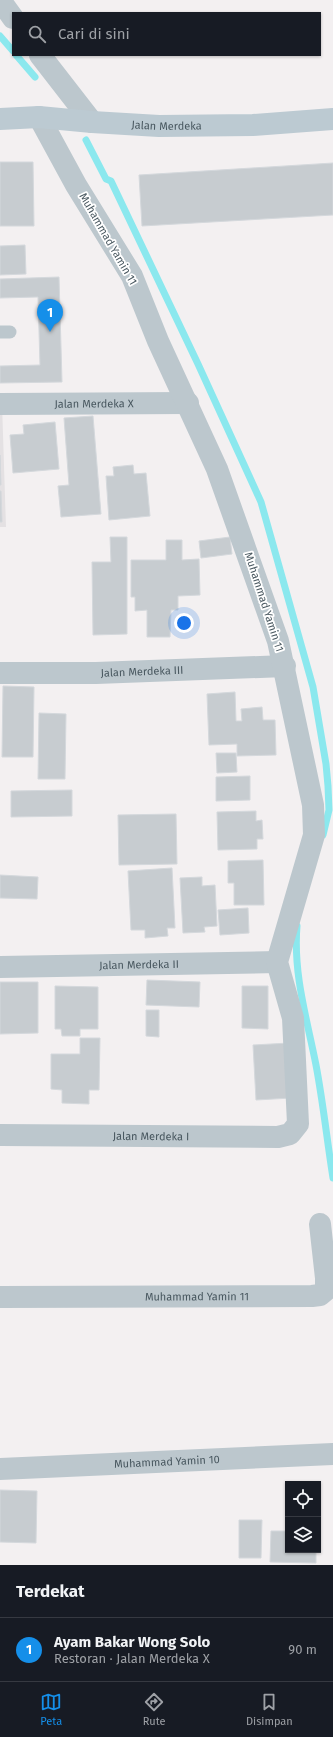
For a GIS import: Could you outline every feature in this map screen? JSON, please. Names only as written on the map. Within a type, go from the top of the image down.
[{"type":"main road","name":"Jalan Merdeka","points":[[0,119],[39,116],[92,122],[159,126],[253,125],[333,119]]},
{"type":"street","points":[[0,0],[12,17]]},
{"type":"street","points":[[41,56],[92,122]]},
{"type":"street","name":"Muhammad Yamin 11","points":[[39,116],[76,185],[132,276],[158,341],[188,403],[217,469],[269,612],[284,666],[314,805],[314,835],[277,962]]},
{"type":"street","name":"Jalan Merdeka X","points":[[0,404],[188,403]]},
{"type":"street","name":"Jalan Merdeka III","points":[[0,673],[96,672],[284,666]]},
{"type":"street","name":"Jalan Merdeka II","points":[[0,967],[277,962]]},
{"type":"street","name":"Jalan Merdeka I","points":[[0,1135],[278,1137],[290,1134],[298,1124],[293,1018],[277,962]]},
{"type":"street","name":"Muhammad Yamin 11","points":[[0,1297],[320,1295],[326,1290],[320,1224]]},
{"type":"street","name":"Muhammad Yamin 10","points":[[0,1469],[333,1454]]},
{"type":"shaded area","points":[[2,403],[6,527],[0,527],[0,404]]},
{"type":"building","points":[[0,162],[33,162],[34,226],[0,226]]},
{"type":"building","points":[[333,163],[333,215],[142,226],[139,175]]},
{"type":"building","points":[[25,245],[26,274],[0,275],[0,246]]},
{"type":"building","points":[[59,277],[62,382],[0,383],[0,366],[40,365],[38,297],[0,298],[0,279]]},
{"type":"building","points":[[93,416],[101,514],[61,517],[58,486],[69,485],[64,418]]},
{"type":"building","points":[[55,422],[59,469],[13,473],[10,435],[24,434],[23,425]]},
{"type":"building","points":[[0,455],[1,485],[0,485]]},
{"type":"building","points":[[133,465],[134,474],[146,473],[150,516],[109,520],[106,476],[114,476],[113,467]]},
{"type":"building","points":[[1,491],[2,522],[0,522]]},
{"type":"building","points":[[110,537],[127,537],[127,634],[93,635],[92,562],[111,562]]},
{"type":"building","points":[[230,537],[232,554],[201,558],[199,541]]},
{"type":"building","points":[[166,540],[182,540],[182,560],[199,559],[200,595],[178,596],[178,610],[171,610],[170,637],[147,637],[147,610],[135,611],[135,597],[131,597],[131,560],[166,560]]},
{"type":"building","points":[[3,686],[34,687],[33,757],[2,757]]},
{"type":"building","points":[[235,692],[236,721],[242,721],[241,709],[262,707],[263,720],[275,720],[276,755],[237,756],[237,744],[209,745],[207,694]]},
{"type":"building","points":[[39,713],[66,714],[65,779],[38,779]]},
{"type":"building","points":[[216,753],[236,753],[237,772],[217,773]]},
{"type":"building","points":[[250,776],[250,800],[216,801],[216,777]]},
{"type":"building","points":[[72,790],[72,816],[11,817],[11,791]]},
{"type":"building","points":[[256,811],[256,821],[262,820],[263,839],[257,839],[257,849],[218,850],[217,812]]},
{"type":"building","points":[[176,814],[177,864],[119,865],[118,815]]},
{"type":"building","points":[[263,860],[264,905],[234,905],[234,883],[228,883],[228,861]]},
{"type":"building","points":[[172,868],[175,928],[167,928],[168,936],[145,938],[145,930],[131,930],[128,871]]},
{"type":"building","points":[[0,875],[38,877],[37,899],[0,898]]},
{"type":"building","points":[[202,877],[202,886],[215,885],[217,926],[204,927],[205,932],[183,933],[180,878]]},
{"type":"building","points":[[248,908],[249,933],[220,935],[218,910]]},
{"type":"building","points":[[147,980],[200,982],[199,1007],[146,1005]]},
{"type":"building","points":[[0,982],[38,982],[38,1033],[0,1034]]},
{"type":"building","points":[[55,986],[98,987],[98,1029],[80,1029],[80,1036],[62,1036],[61,1029],[55,1029]]},
{"type":"building","points":[[242,986],[268,986],[268,1029],[242,1028]]},
{"type":"building","points":[[146,1010],[159,1010],[159,1037],[146,1036]]},
{"type":"building","points":[[80,1038],[100,1038],[99,1090],[89,1090],[89,1104],[62,1103],[62,1090],[51,1089],[51,1054],[80,1054]]},
{"type":"building","points":[[289,1043],[291,1098],[256,1100],[253,1045]]},
{"type":"building","points":[[0,1490],[37,1491],[36,1543],[0,1542]]},
{"type":"building","points":[[239,1520],[262,1520],[261,1558],[239,1558]]},
{"type":"building","points":[[271,1531],[285,1531],[285,1553],[316,1553],[316,1563],[270,1562]]},
{"type":"waterway","points":[[0,36],[12,50]]},
{"type":"waterway","points":[[17,56],[35,77]]},
{"type":"waterway","points":[[86,140],[106,179],[111,181],[198,364],[261,502],[313,687],[326,764],[328,786],[329,810],[323,835]]},
{"type":"waterway","points":[[297,926],[296,944],[299,979],[316,1065],[333,1178]]},
{"type":"place","name":"Ayam Bakar Wong Solo","points":[[50,332]]}]
